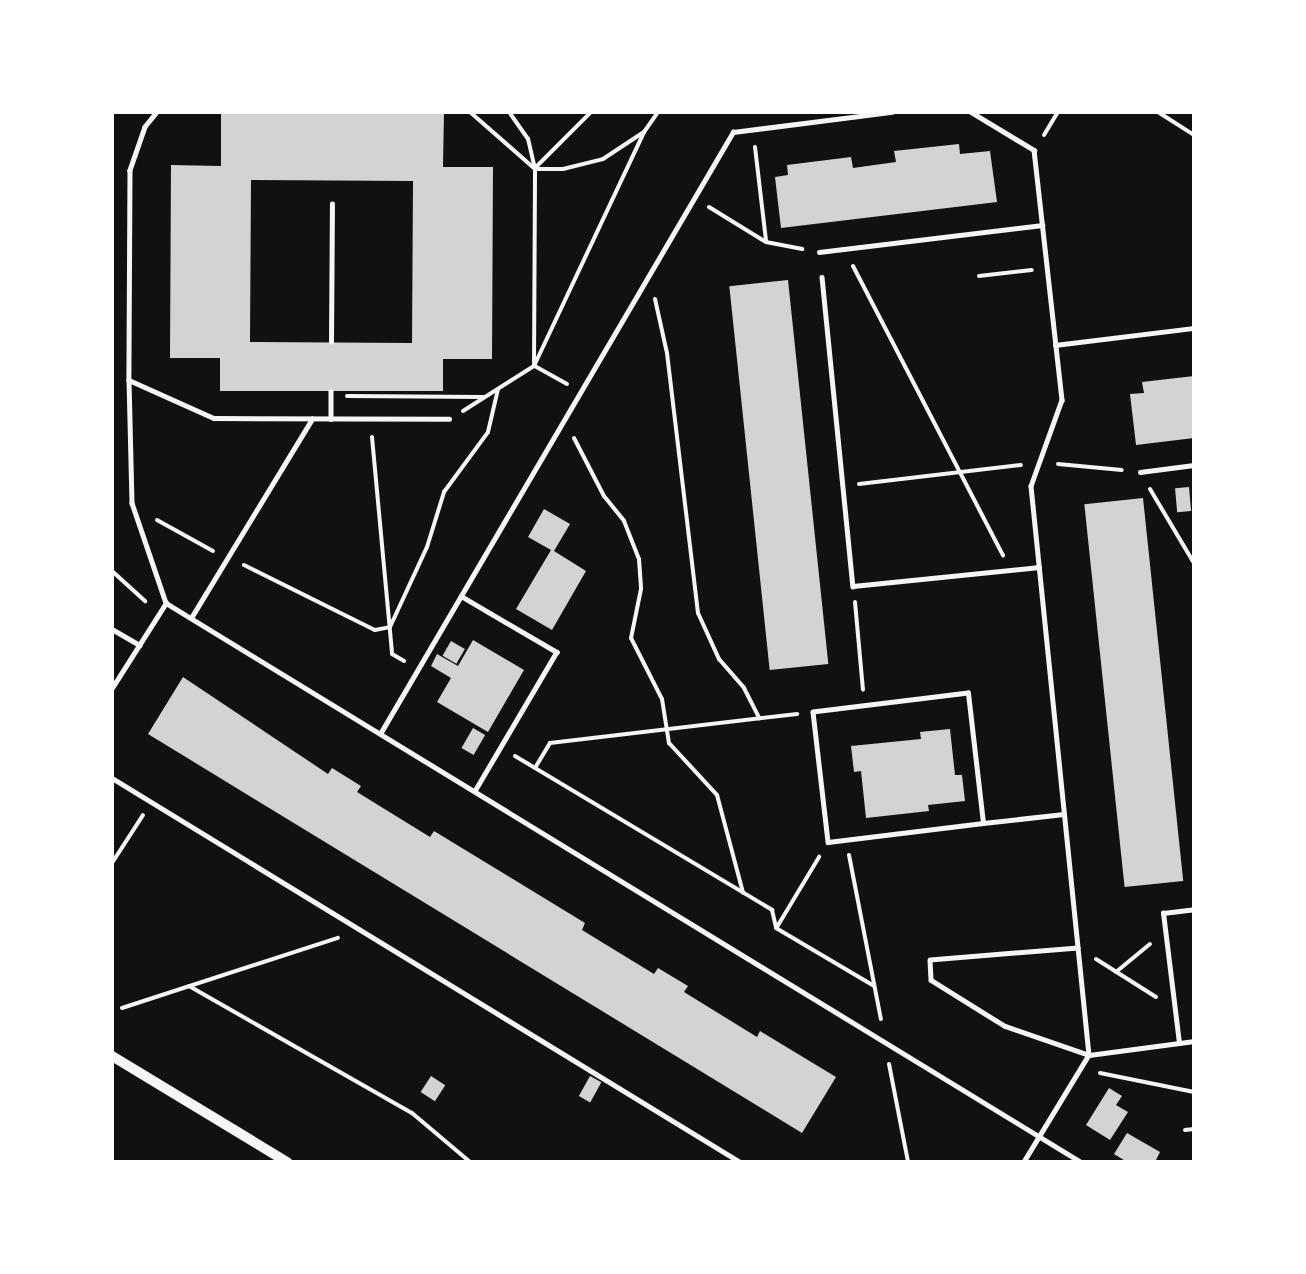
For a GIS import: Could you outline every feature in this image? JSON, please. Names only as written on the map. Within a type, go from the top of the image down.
[{"type":"street","points":[[112,1056],[287,1161]]},
{"type":"lane","points":[[157,112],[145,127],[130,170],[129,380],[132,503],[166,603],[1081,1161]]},
{"type":"lane","points":[[380,734],[733,132],[892,112]]},
{"type":"lane","points":[[971,112],[1034,150],[1062,400],[1031,486],[1089,1055],[1024,1161]]},
{"type":"lane","points":[[331,342],[332,204]]},
{"type":"lane","points":[[819,252],[1042,225]]},
{"type":"lane","points":[[822,277],[853,586],[1039,567]]},
{"type":"lane","points":[[1055,345],[1194,328]]},
{"type":"lane","points":[[129,380],[214,418],[449,419]]},
{"type":"lane","points":[[331,394],[331,419]]},
{"type":"lane","points":[[191,618],[312,419]]},
{"type":"lane","points":[[1140,472],[1194,465]]},
{"type":"lane","points":[[461,596],[557,652],[475,791]]},
{"type":"lane","points":[[112,688],[166,603]]},
{"type":"lane","points":[[112,628],[140,645]]},
{"type":"lane","points":[[983,824],[968,693],[813,712],[828,842],[983,824],[1064,814]]},
{"type":"lane","points":[[112,778],[740,1161]]},
{"type":"lane","points":[[1179,1043],[1163,913],[1194,909]]},
{"type":"lane","points":[[1078,948],[930,960],[931,980],[1005,1026],[1089,1055],[1194,1041]]},
{"type":"path","points":[[471,112],[534,169],[563,169],[603,159],[644,132]]},
{"type":"path","points":[[509,112],[528,139],[534,169],[534,366]]},
{"type":"path","points":[[534,169],[591,112]]},
{"type":"path","points":[[449,419],[534,366],[644,132],[658,112]]},
{"type":"path","points":[[1050,124],[1058,112]]},
{"type":"path","points":[[1158,112],[1194,135]]},
{"type":"path","points":[[753,129],[766,242]]},
{"type":"path","points":[[694,198],[766,242],[819,252]]},
{"type":"path","points":[[844,249],[1011,570]]},
{"type":"path","points":[[979,276],[1047,269]]},
{"type":"path","points":[[650,274],[667,353],[698,613],[719,659],[744,688],[759,718]]},
{"type":"path","points":[[534,366],[581,391]]},
{"type":"path","points":[[390,627],[427,547],[444,492],[488,432],[498,389]]},
{"type":"path","points":[[331,394],[486,396]]},
{"type":"path","points":[[370,419],[392,654],[418,669]]},
{"type":"path","points":[[565,419],[604,495],[624,521],[639,559],[640,589],[631,638],[662,699],[666,730],[681,760],[717,795],[743,893]]},
{"type":"path","points":[[843,486],[1040,462],[1140,472],[1192,556],[1194,563]]},
{"type":"path","points":[[132,503],[227,558],[284,581],[375,630],[390,627]]},
{"type":"path","points":[[112,571],[161,611]]},
{"type":"path","points":[[853,586],[865,706]]},
{"type":"path","points":[[535,768],[550,743],[813,712]]},
{"type":"path","points":[[502,748],[772,910],[776,928],[874,986]]},
{"type":"path","points":[[112,863],[151,802]]},
{"type":"path","points":[[846,840],[908,1161]]},
{"type":"path","points":[[776,928],[815,864]]},
{"type":"path","points":[[122,1008],[361,930]]},
{"type":"path","points":[[1116,972],[1165,932]]},
{"type":"path","points":[[1078,948],[1174,1008]]},
{"type":"path","points":[[189,986],[412,1113],[470,1161]]},
{"type":"path","points":[[1081,1069],[1194,1092]]},
{"type":"path","points":[[1185,1130],[1194,1129]]},
{"type":"building","points":[[221,112],[444,112],[443,167],[493,167],[492,359],[443,359],[443,391],[220,391],[220,358],[170,358],[171,165],[221,166]],"holes":[[[251,180],[413,181],[412,343],[250,342]]]},
{"type":"building","points":[[959,144],[960,154],[990,151],[997,202],[781,228],[775,177],[788,175],[787,165],[851,157],[853,168],[896,162],[894,151]]},
{"type":"building","points":[[788,280],[828,664],[770,670],[729,286]]},
{"type":"building","points":[[1194,376],[1194,438],[1136,445],[1130,394],[1144,393],[1142,382]]},
{"type":"building","points":[[1189,487],[1191,511],[1177,512],[1175,488]]},
{"type":"building","points":[[1143,498],[1183,881],[1125,887],[1084,504]]},
{"type":"building","points":[[544,509],[570,524],[554,551],[586,571],[552,630],[516,609],[551,550],[528,537]]},
{"type":"building","points":[[473,640],[524,670],[488,732],[437,702],[451,678],[431,666],[437,654],[458,666]]},
{"type":"building","points":[[451,641],[465,649],[456,664],[442,656]]},
{"type":"building","points":[[183,677],[328,774],[332,768],[361,786],[357,792],[430,837],[434,831],[585,923],[582,930],[654,974],[658,968],[688,986],[684,992],[757,1037],[760,1031],[836,1077],[802,1133],[148,734]]},
{"type":"building","points":[[473,728],[485,735],[474,755],[462,748]]},
{"type":"building","points":[[950,729],[955,775],[962,775],[965,801],[928,805],[929,811],[866,818],[861,771],[854,772],[851,746],[921,739],[920,732]]},
{"type":"building","points":[[431,1076],[445,1085],[435,1101],[421,1092]]},
{"type":"building","points":[[590,1076],[601,1082],[590,1102],[579,1096]]},
{"type":"building","points":[[1109,1088],[1122,1096],[1116,1105],[1128,1112],[1110,1140],[1086,1125]]},
{"type":"building","points":[[1127,1133],[1160,1152],[1155,1162],[1127,1162],[1114,1154]]}]
